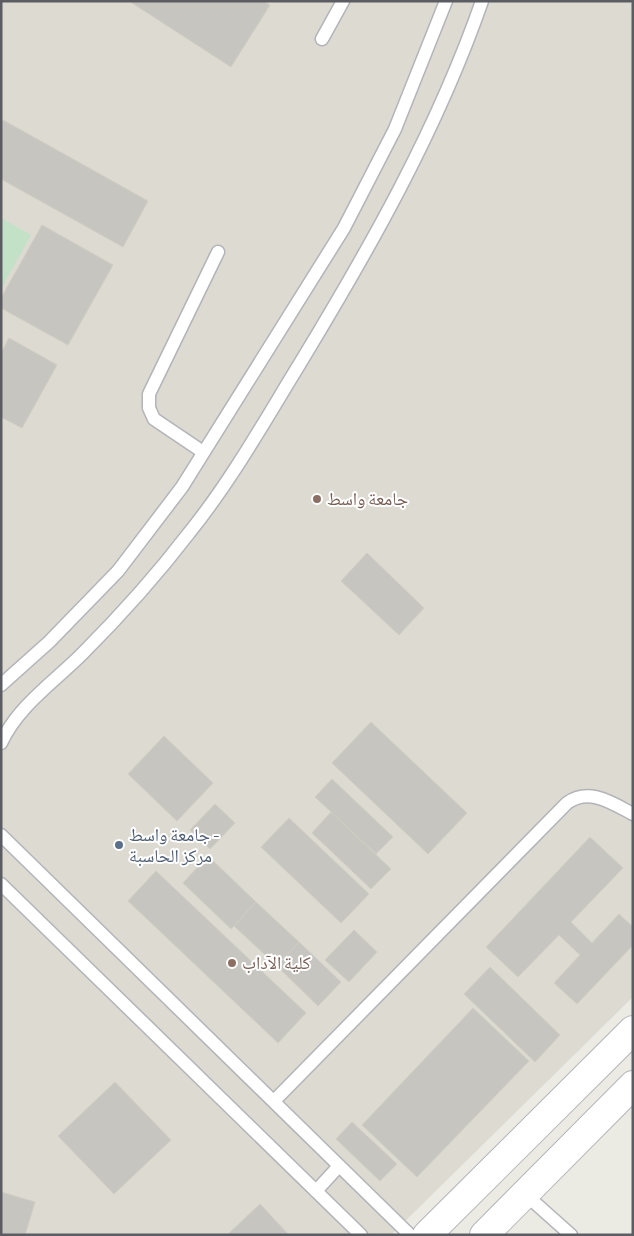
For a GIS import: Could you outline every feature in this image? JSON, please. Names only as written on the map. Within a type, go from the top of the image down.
[{"type":"street","points":[[427,1235],[633,1030]]},
{"type":"street","points":[[484,1235],[633,1084]]},
{"type":"lane","points":[[322,39],[343,1]]},
{"type":"lane","points":[[1,685],[49,642],[118,571],[177,494],[344,228],[399,120],[445,1]]},
{"type":"lane","points":[[1,743],[18,716],[86,650],[147,584],[218,495],[336,304],[420,152],[466,49],[482,1]]},
{"type":"lane","points":[[204,452],[154,419],[148,402],[149,394],[218,252]]},
{"type":"lane","points":[[274,1101],[567,803],[574,798],[590,795],[633,814]]},
{"type":"lane","points":[[1,834],[410,1235]]},
{"type":"lane","points":[[1,884],[361,1235]]},
{"type":"lane","points":[[316,1191],[339,1166]]},
{"type":"lane","points":[[525,1194],[571,1235]]},
{"type":"shaded area","name":"جامعة واسط","points":[[1,1],[633,1],[633,997],[391,1235],[1,1235]]},
{"type":"green space","points":[[1,218],[31,235],[1,289]]},
{"type":"building","points":[[129,1],[263,1],[270,5],[231,67]]},
{"type":"building","points":[[3,120],[148,201],[123,247],[1,179],[1,124]]},
{"type":"building","points":[[42,225],[113,265],[68,345],[1,308],[1,298]]},
{"type":"building","points":[[9,338],[57,365],[22,428],[1,417],[1,353]]},
{"type":"building","points":[[367,553],[424,608],[399,635],[341,581]]},
{"type":"building","points":[[371,722],[467,813],[428,854],[332,763]]},
{"type":"building","points":[[164,736],[213,783],[177,821],[128,774]]},
{"type":"building","points":[[332,779],[393,837],[376,854],[315,797]]},
{"type":"building","points":[[215,804],[235,823],[210,849],[190,830]]},
{"type":"building","points":[[331,812],[391,869],[371,889],[312,833]]},
{"type":"building","points":[[289,818],[369,894],[341,923],[261,847]]},
{"type":"building","points":[[590,837],[623,868],[571,922],[592,943],[619,914],[633,927],[633,945],[577,1004],[554,983],[580,955],[559,935],[518,977],[486,947]]},
{"type":"building","points":[[208,856],[256,902],[231,929],[183,883]]},
{"type":"building","points":[[156,871],[306,1013],[278,1043],[128,901]]},
{"type":"building","points":[[256,902],[299,942],[277,966],[234,926]]},
{"type":"building","points":[[354,930],[377,952],[349,982],[325,960]]},
{"type":"building","points":[[299,942],[341,982],[318,1006],[277,966]]},
{"type":"building","points":[[490,967],[560,1035],[535,1062],[464,994]]},
{"type":"building","points":[[473,1008],[529,1061],[417,1177],[362,1125]]},
{"type":"building","points":[[115,1082],[171,1140],[114,1194],[58,1136]]},
{"type":"building","points":[[352,1122],[397,1164],[380,1181],[336,1139]]},
{"type":"building","points":[[1,1192],[35,1202],[25,1235],[1,1235]]},
{"type":"building","points":[[260,1204],[289,1235],[227,1235]]},
{"type":"place","name":"جامعة واسط","points":[[317,499]]},
{"type":"place","name":"جامعة واسط - مركز الحاسبة","points":[[119,845]]},
{"type":"place","name":"كلية الآداب","points":[[232,963]]}]
